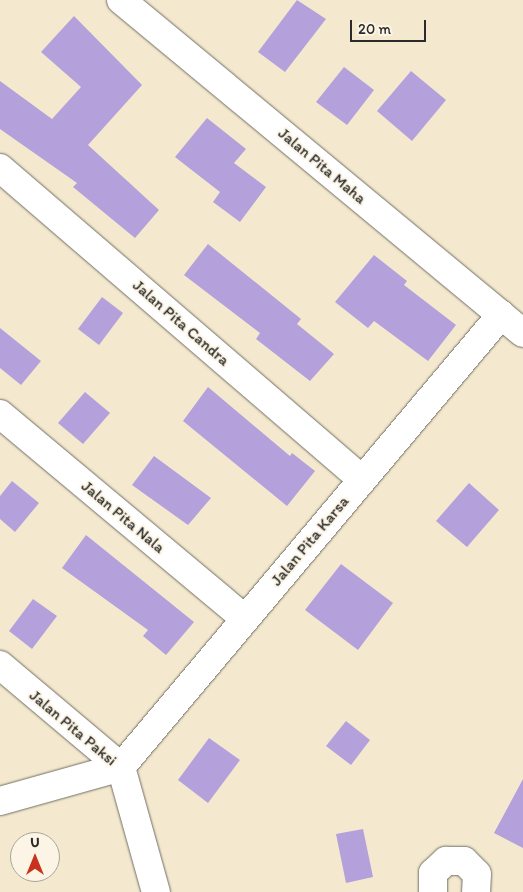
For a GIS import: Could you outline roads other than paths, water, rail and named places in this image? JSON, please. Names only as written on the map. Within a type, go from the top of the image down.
[{"type":"street","name":"Jalan Pita Maha","points":[[121,0],[523,333]]},
{"type":"street","name":"Jalan Pita Candra","points":[[0,168],[362,479]]},
{"type":"street","name":"Jalan Pita Karsa","points":[[121,767],[501,315]]},
{"type":"street","name":"Jalan Pita Nala","points":[[0,414],[245,619]]},
{"type":"street","name":"Jalan Pita Paksi","points":[[0,665],[121,767]]},
{"type":"street","name":"Jalan Pita Paksi","points":[[0,801],[121,767]]},
{"type":"street","points":[[121,767],[156,892]]},
{"type":"street","points":[[433,892],[433,873],[446,861],[464,861],[477,874],[476,892]]}]
